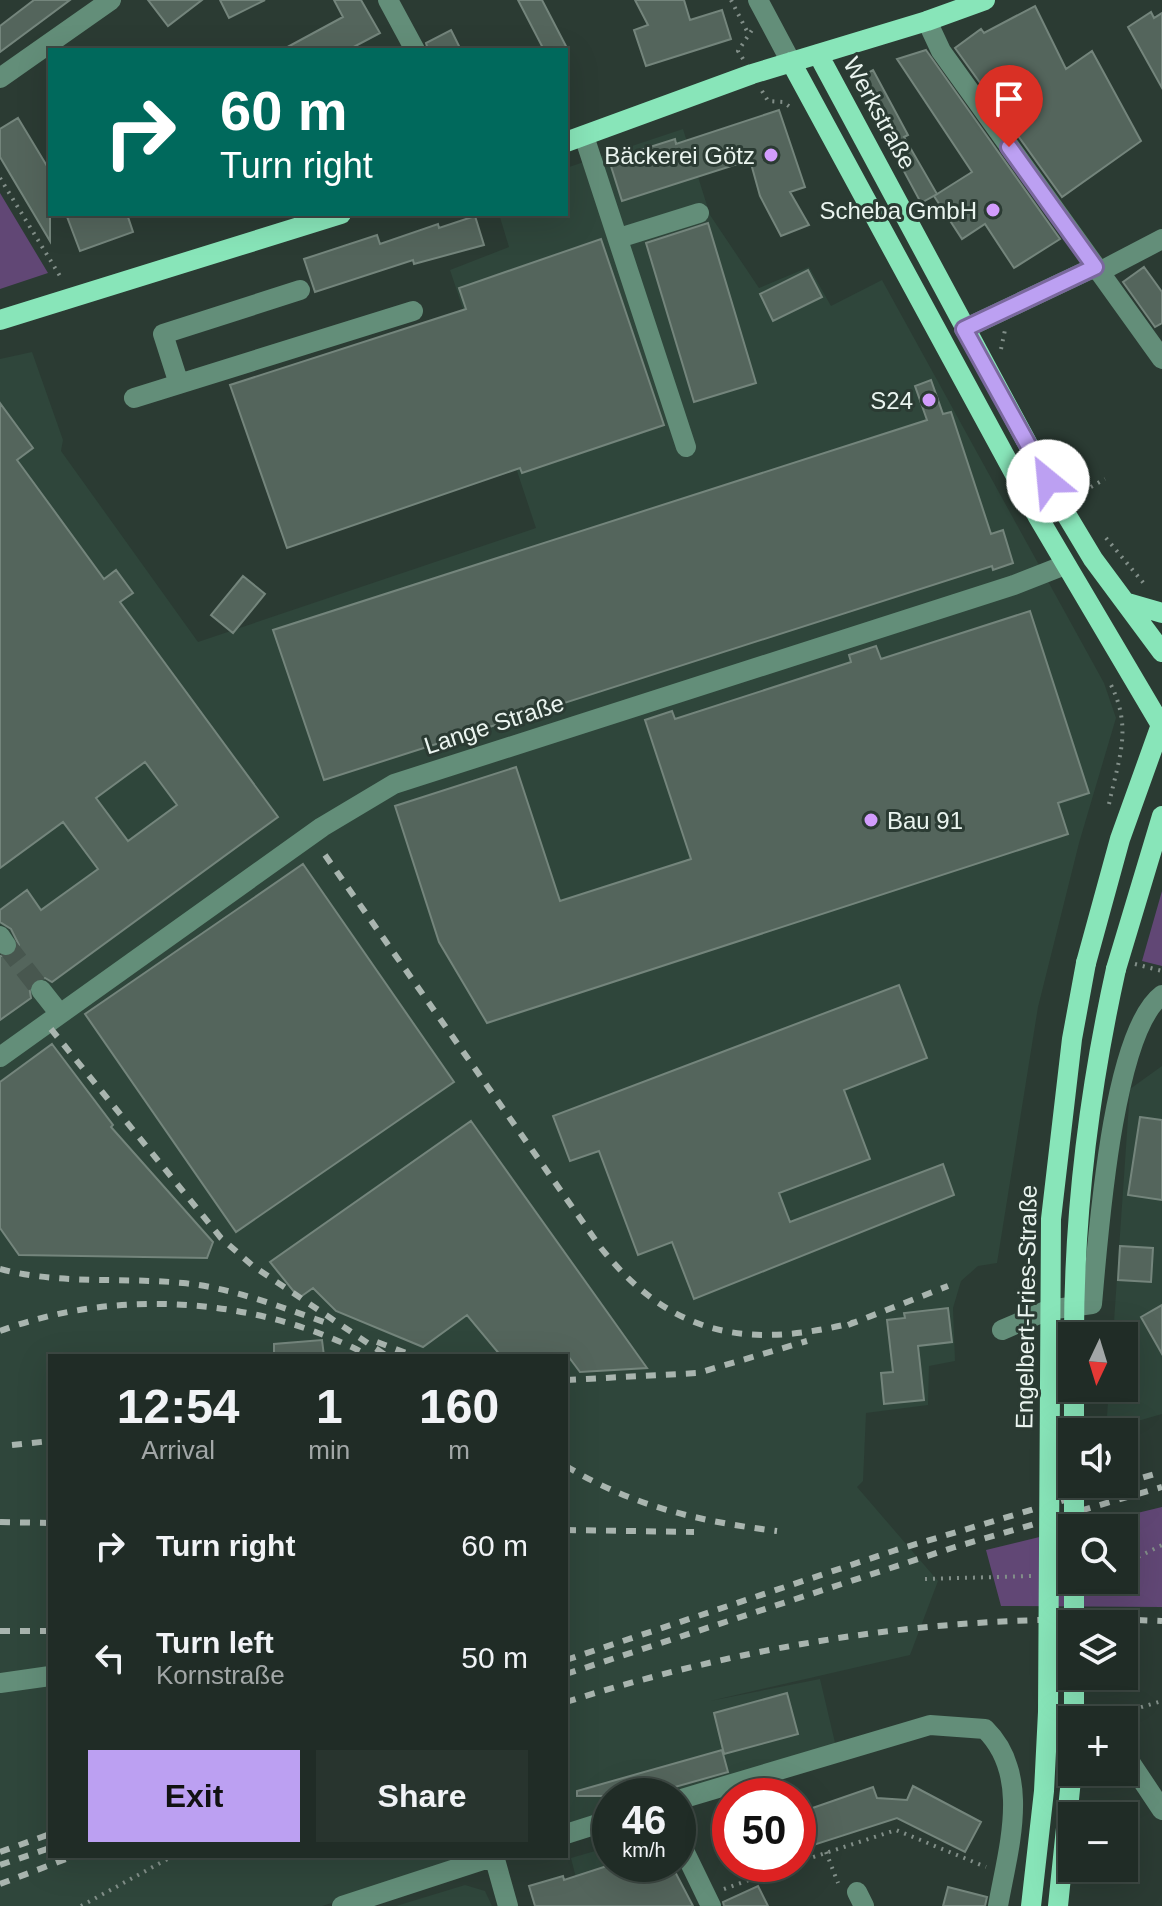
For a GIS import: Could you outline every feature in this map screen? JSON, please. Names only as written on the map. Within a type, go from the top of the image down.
[{"type":"main road","points":[[575,139],[647,110],[985,0]]},
{"type":"main road","name":"Werkstraße","points":[[818,54],[1060,504],[1093,559],[1162,652]]},
{"type":"main road","points":[[791,62],[1065,565],[1162,725]]},
{"type":"main road","points":[[0,320],[335,216]]},
{"type":"main road","points":[[1128,603],[1160,603]]},
{"type":"main road","name":"Engelbert-Fries-Straße","points":[[1031,1906],[1044,1791],[1048,1712],[1051,1219],[1072,1039],[1086,963],[1120,839],[1162,725]]},
{"type":"main road","name":"Engelbert-Fries-Straße","points":[[1074,1322],[1077,1221],[1100,1043],[1125,966],[1162,816]]},
{"type":"main road","points":[[1058,1906],[1070,1786]]},
{"type":"street","points":[[0,78],[111,0]]},
{"type":"street","points":[[388,0],[414,48]]},
{"type":"street","points":[[758,0],[791,62]]},
{"type":"street","points":[[927,21],[941,51],[1162,359]]},
{"type":"street","points":[[575,139],[619,238],[686,447]]},
{"type":"street","points":[[619,238],[699,213]]},
{"type":"street","points":[[964,329],[1162,239]]},
{"type":"street","points":[[179,384],[163,334],[300,290]]},
{"type":"street","points":[[134,398],[413,311]]},
{"type":"street","name":"Lange Straße","points":[[0,1057],[322,827],[394,784],[1014,585],[1065,565]]},
{"type":"street","points":[[41,990],[60,1014]]},
{"type":"street","points":[[1002,1330],[1048,1310],[1092,1304],[1105,1180],[1122,1086],[1143,1014],[1162,995]]},
{"type":"street","points":[[0,1683],[48,1676]]},
{"type":"street","points":[[696,1795],[930,1725],[985,1729],[998,1742],[1008,1762],[1014,1795],[998,1906]]},
{"type":"street","points":[[1138,1774],[1162,1810]]},
{"type":"street","points":[[568,1833],[592,1826]]},
{"type":"street","points":[[342,1906],[488,1858]]},
{"type":"street","points":[[495,1858],[508,1906]]},
{"type":"street","points":[[696,1876],[708,1901]]},
{"type":"path","points":[[731,0],[749,35]]},
{"type":"path","points":[[0,178],[60,276]]},
{"type":"path","points":[[1001,354],[1007,326]]},
{"type":"path","points":[[1071,481],[1086,506]]},
{"type":"path","points":[[1100,531],[1160,603]]},
{"type":"path","points":[[1125,966],[1162,971]]},
{"type":"path","points":[[1138,1557],[1162,1545]]},
{"type":"path","points":[[925,1579],[1043,1576]]},
{"type":"path","points":[[1138,1708],[1162,1701]]},
{"type":"path","points":[[816,1856],[896,1830],[1003,1874]]},
{"type":"path","points":[[826,1852],[842,1892],[861,1899]]},
{"type":"path","points":[[81,1906],[169,1858]]},
{"type":"path","points":[[708,1901],[752,1882]]},
{"type":"shaded area","points":[[683,129],[710,215],[759,288],[809,267],[831,306],[882,280],[1104,683],[1116,718],[1079,843],[1038,1007],[997,1263],[978,1266],[961,1281],[953,1308],[955,1361],[929,1366],[928,1405],[866,1413],[863,1481],[857,1487],[938,1581],[910,1655],[710,1701],[820,1679],[836,1747],[735,1778],[712,1778],[712,1785],[696,1790],[696,1778],[592,1778],[592,1822],[568,1829],[568,1354],[48,1354],[48,1858],[477,1858],[322,1906],[0,1906],[0,359],[32,352],[63,440],[61,451],[198,642],[536,528],[450,270],[509,247],[500,216],[568,216],[568,167]]},
{"type":"shaded area","points":[[0,193],[48,273],[0,289]]},
{"type":"shaded area","points":[[1162,891],[1162,966],[1142,961]]},
{"type":"shaded area","points":[[1162,1066],[1162,1414],[1138,1421],[1138,1418],[1107,1418],[1108,1402],[1138,1402],[1138,1322],[1114,1322],[1130,1089]]},
{"type":"shaded area","points":[[1162,1507],[1162,1607],[1001,1606],[986,1550],[1058,1532],[1058,1594],[1138,1594],[1138,1514],[1133,1514]]},
{"type":"shaded area","points":[[592,1852],[592,1882],[603,1882],[583,1906],[571,1858]]},
{"type":"shaded area","points":[[465,1885],[485,1891],[492,1906],[396,1906]]},
{"type":"building","points":[[34,0],[70,0],[0,52],[0,26]]},
{"type":"building","points":[[148,0],[202,0],[168,26]]},
{"type":"building","points":[[220,0],[265,0],[229,18]]},
{"type":"building","points":[[334,0],[361,0],[380,33],[352,48],[286,48],[343,17]]},
{"type":"building","points":[[518,0],[542,0],[567,48],[543,48]]},
{"type":"building","points":[[635,0],[684,0],[690,20],[722,10],[731,39],[646,66],[634,30],[648,25]]},
{"type":"building","points":[[1035,6],[1066,69],[1092,51],[1141,141],[1062,197],[955,48],[981,29],[984,33]]},
{"type":"building","points":[[1151,12],[1154,18],[1162,13],[1162,88],[1128,27]]},
{"type":"building","points":[[451,30],[460,48],[427,48],[426,43]]},
{"type":"building","name":"Scheba GmbH","points":[[926,50],[1060,239],[1014,268],[985,224],[962,239],[934,196],[972,172],[897,59]]},
{"type":"building","points":[[873,70],[908,135],[904,137],[937,194],[921,203],[855,80]]},
{"type":"building","points":[[779,110],[805,187],[790,192],[809,225],[781,236],[760,196],[750,160],[622,201],[609,160],[675,139],[676,144]]},
{"type":"building","points":[[18,118],[48,168],[50,241],[0,157],[0,129]]},
{"type":"building","points":[[67,216],[128,216],[133,232],[80,251]]},
{"type":"building","points":[[475,216],[484,245],[414,264],[413,260],[315,292],[304,259],[377,235],[380,244],[438,224],[439,228]]},
{"type":"building","points":[[708,223],[756,383],[694,402],[646,243]]},
{"type":"building","points":[[601,239],[664,425],[522,473],[520,468],[287,548],[230,385],[466,309],[459,288]]},
{"type":"building","points":[[1144,267],[1162,292],[1162,323],[1155,327],[1123,282]]},
{"type":"building","points":[[808,270],[822,297],[773,321],[760,294]]},
{"type":"building","points":[[931,380],[943,414],[951,412],[991,534],[1003,530],[1013,563],[993,570],[992,566],[324,780],[273,630],[927,420],[915,386]]},
{"type":"building","points":[[0,403],[33,448],[17,460],[104,579],[116,570],[133,593],[120,602],[278,817],[52,982],[45,978],[34,979],[29,986],[31,998],[0,1020],[0,956],[12,956],[19,945],[11,929],[0,922],[0,910],[27,890],[41,910],[98,869],[63,822],[0,868]],"holes":[[[145,762],[177,805],[128,841],[96,798]]]},
{"type":"building","points":[[243,576],[265,594],[233,633],[211,615]]},
{"type":"building","name":"Bau 91","points":[[1030,611],[1089,793],[1058,803],[1068,834],[487,1023],[439,942],[395,806],[516,767],[560,901],[691,859],[645,720],[672,711],[675,719],[851,662],[849,655],[876,646],[881,659]]},
{"type":"building","points":[[303,864],[454,1082],[236,1232],[85,1014]]},
{"type":"building","points":[[899,985],[927,1058],[844,1090],[870,1159],[779,1193],[790,1222],[943,1164],[954,1195],[694,1299],[672,1242],[638,1255],[599,1151],[570,1161],[553,1116]]},
{"type":"building","points":[[52,1044],[113,1125],[111,1127],[213,1242],[207,1258],[19,1255],[0,1228],[0,1082]]},
{"type":"building","points":[[1140,1117],[1162,1120],[1162,1200],[1128,1195]]},
{"type":"building","points":[[471,1121],[647,1368],[580,1372],[568,1354],[499,1354],[467,1315],[423,1347],[336,1311],[313,1288],[299,1298],[270,1262]]},
{"type":"building","points":[[1120,1246],[1153,1248],[1151,1282],[1118,1280]]},
{"type":"building","points":[[1162,1305],[1162,1354],[1141,1317]]},
{"type":"building","points":[[948,1308],[952,1342],[918,1346],[924,1400],[884,1404],[881,1373],[893,1372],[887,1320],[905,1318],[904,1313]]},
{"type":"building","points":[[322,1340],[324,1354],[274,1354],[274,1344]]},
{"type":"building","points":[[787,1693],[798,1734],[724,1754],[714,1713]]},
{"type":"building","points":[[722,1750],[728,1772],[696,1781],[696,1778],[623,1778]]},
{"type":"building","points":[[913,1786],[981,1822],[965,1852],[897,1818],[816,1844],[816,1807],[873,1787],[877,1798],[907,1800]]},
{"type":"building","points":[[592,1787],[592,1796],[577,1796],[577,1791]]},
{"type":"building","points":[[592,1871],[592,1882],[680,1882],[693,1906],[535,1906],[529,1886],[563,1876],[564,1880]]},
{"type":"building","points":[[758,1886],[768,1906],[724,1906],[723,1902]]},
{"type":"building","points":[[948,1887],[987,1897],[985,1906],[943,1906]]},
{"type":"tunnel","points":[[6,945],[41,990]]},
{"type":"railway","points":[[325,855],[601,1248],[628,1278],[656,1301],[685,1318],[715,1329],[747,1334],[781,1334],[856,1322]]},
{"type":"railway","points":[[51,1029],[221,1238],[253,1266],[384,1354]]},
{"type":"railway","points":[[0,1269],[46,1277],[201,1285],[255,1298],[324,1322]]},
{"type":"railway","points":[[848,1325],[948,1286]]},
{"type":"railway","points":[[0,1331],[44,1317],[90,1308],[136,1304],[183,1305],[276,1319],[362,1352]]},
{"type":"railway","points":[[568,1380],[698,1373],[807,1341]]},
{"type":"railway","points":[[377,1342],[409,1354]]},
{"type":"railway","points":[[12,1445],[48,1441]]},
{"type":"railway","points":[[568,1467],[616,1492],[668,1510],[722,1523],[777,1531]]},
{"type":"railway","points":[[1138,1479],[1162,1472]]},
{"type":"railway","points":[[568,1673],[955,1547],[1162,1487]]},
{"type":"railway","points":[[568,1659],[896,1550],[1072,1498]]},
{"type":"railway","points":[[0,1522],[48,1523]]},
{"type":"railway","points":[[568,1530],[694,1532]]},
{"type":"railway","points":[[568,1701],[713,1662],[860,1635],[1009,1621],[1162,1621]]},
{"type":"railway","points":[[0,1631],[48,1631]]},
{"type":"railway","points":[[0,1852],[48,1835]]},
{"type":"railway","points":[[0,1865],[48,1849]]},
{"type":"railway","points":[[0,1884],[69,1858]]},
{"type":"place","name":"Bäckerei Götz","points":[[771,155]]},
{"type":"place","name":"Scheba GmbH","points":[[993,210]]},
{"type":"place","name":"S24","points":[[929,400]]},
{"type":"place","name":"Bau 91","points":[[871,820]]},
{"type":"route","points":[[1009,147],[1095,267],[964,329],[1048,481]]}]
